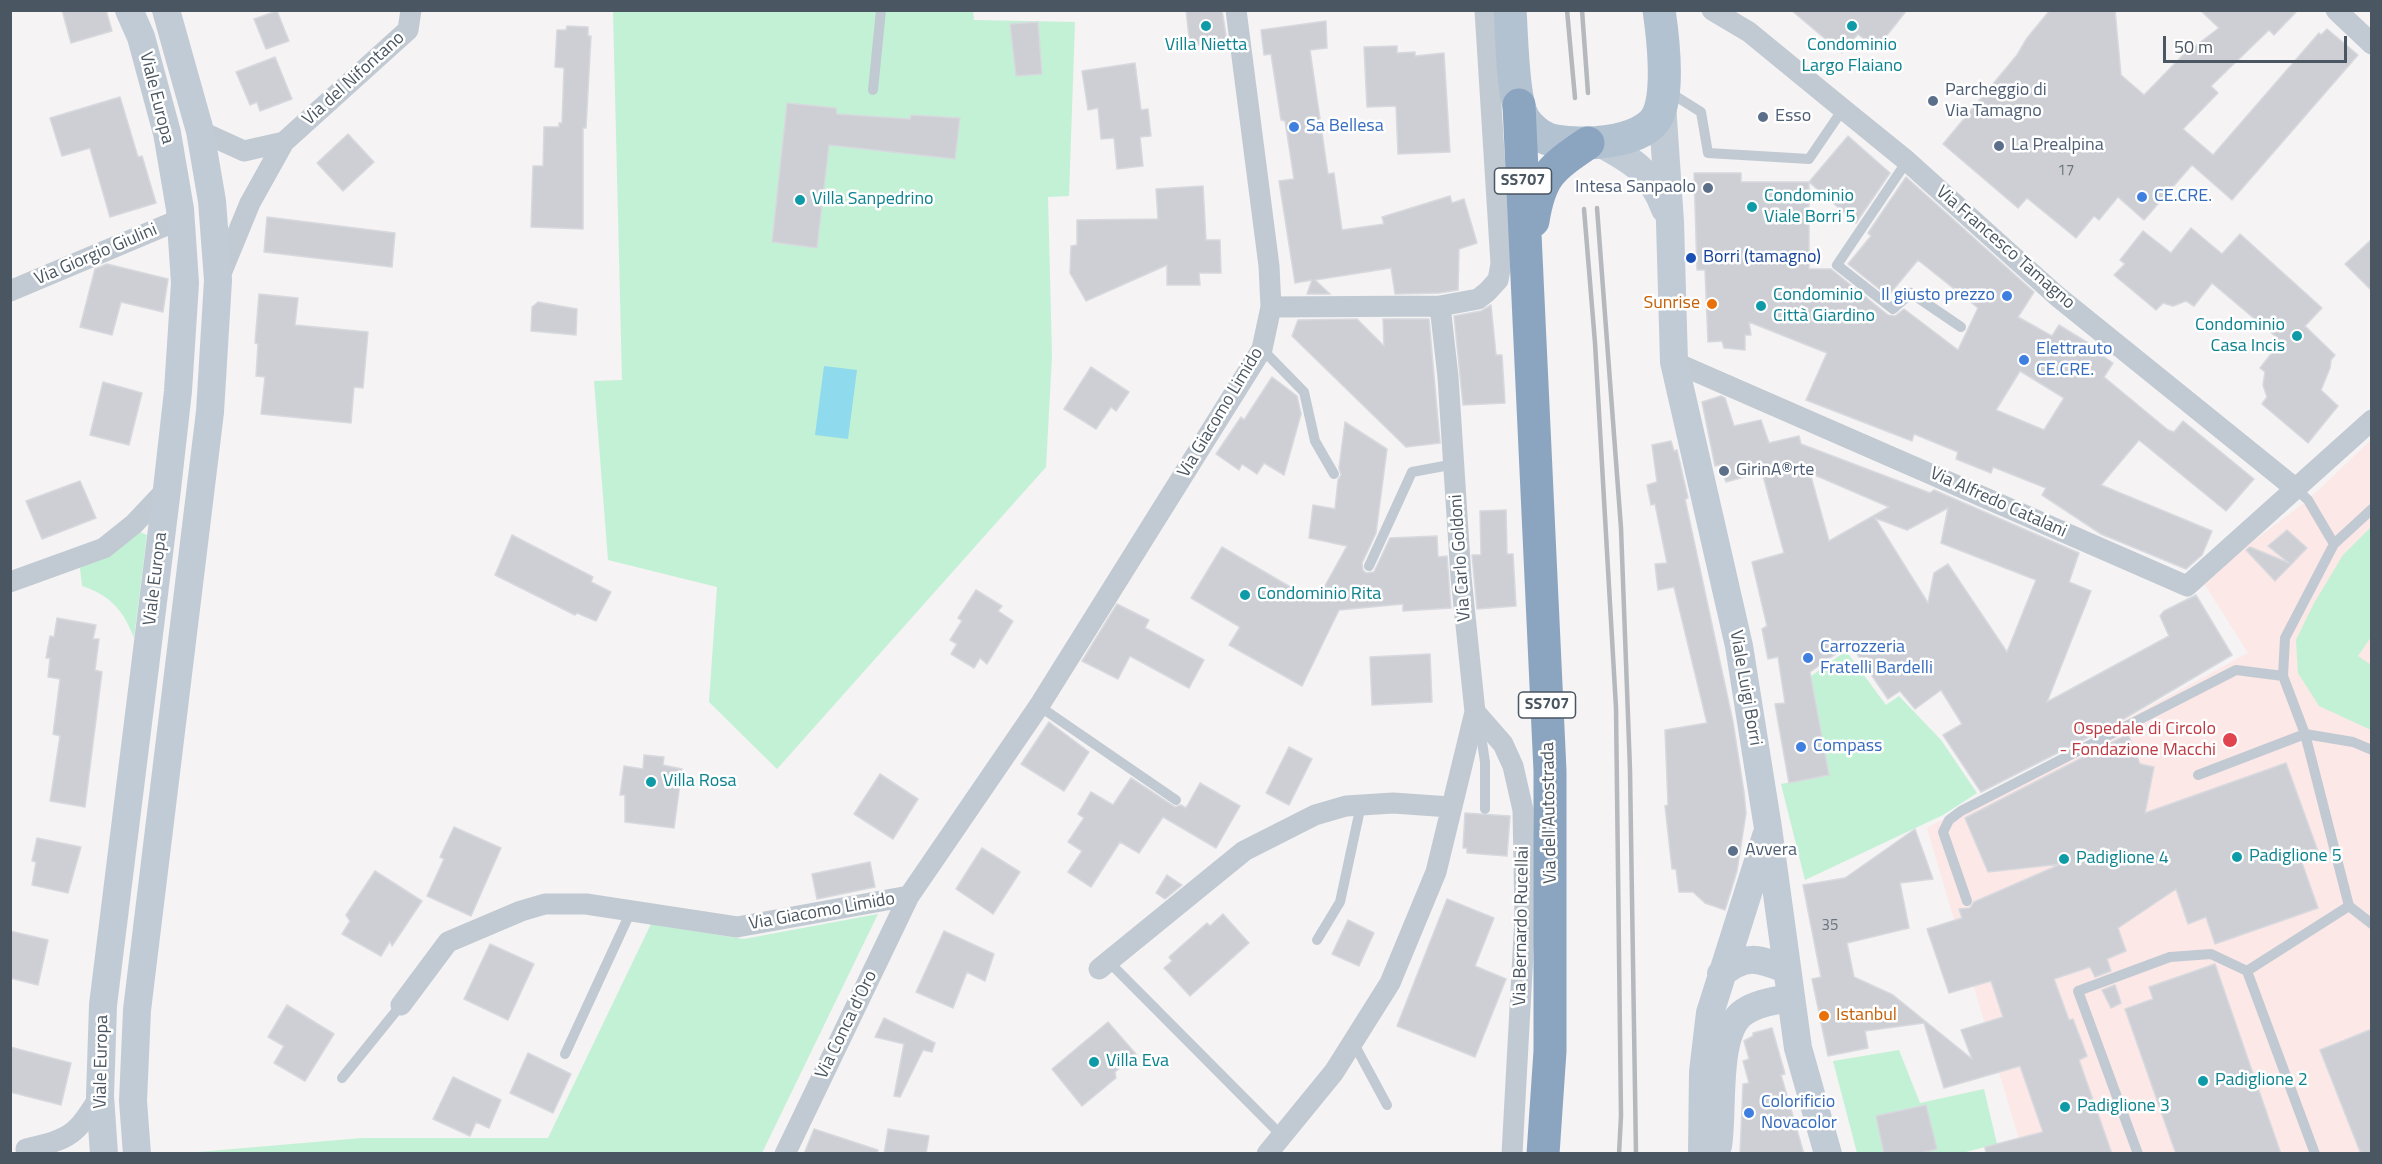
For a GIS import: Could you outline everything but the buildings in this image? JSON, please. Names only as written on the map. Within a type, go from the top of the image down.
[{"type":"highway","name":"SS707","points":[[1519,105],[1528,256]]},
{"type":"highway","name":"SS707","points":[[1528,256],[1538,194],[1543,183],[1559,163],[1593,142]]},
{"type":"highway","name":"Via dell'Autostrada","points":[[1528,256],[1550,794],[1550,1051],[1543,1154]]},
{"type":"main road","points":[[1510,10],[1519,105],[1530,127],[1547,139],[1593,142],[1623,138],[1648,128],[1657,117],[1663,96],[1662,14]]},
{"type":"street","name":"Viale Europa","points":[[104,1154],[100,1096],[103,1005],[167,489],[178,391],[185,283],[181,219],[167,133],[141,37],[129,10]]},
{"type":"street","name":"Viale Europa","points":[[137,1154],[133,1101],[137,1010],[210,412],[218,280],[212,201],[200,131],[166,10]]},
{"type":"street","name":"Via del Nifontano","points":[[218,280],[250,203],[284,142],[408,30],[411,10]]},
{"type":"street","name":"Via Giacomo Limido","points":[[401,1005],[448,942],[521,911],[545,904],[586,904],[737,927],[909,897],[1039,706],[1262,349],[1271,307],[1268,254],[1236,10]]},
{"type":"street","points":[[1271,307],[1440,306],[1478,299],[1495,285],[1500,272],[1485,10]]},
{"type":"street","name":"Via Francesco Tamagno","points":[[1712,10],[1749,32],[1907,161],[2057,296],[2296,489]]},
{"type":"street","points":[[2338,11],[2372,44]]},
{"type":"street","name":"Viale Luigi Borri","points":[[1663,96],[1674,362],[1739,646],[1768,828],[1797,1048],[1827,1154]]},
{"type":"street","name":"Via del Nifontano","points":[[200,131],[244,151],[284,142]]},
{"type":"street","name":"Viale Luigi Borri","points":[[1593,142],[1640,166],[1659,193],[1670,222]]},
{"type":"street","name":"Via Giorgio Giulini","points":[[10,291],[181,219]]},
{"type":"street","name":"Via Carlo Goldoni","points":[[1267,1154],[1334,1072],[1390,983],[1436,872],[1450,807],[1476,714],[1461,577],[1455,464],[1440,306]]},
{"type":"street","name":"Via Alfredo Catalani","points":[[1674,362],[2187,586],[2296,489]]},
{"type":"street","points":[[2296,489],[2372,420]]},
{"type":"street","points":[[10,582],[104,548],[134,524],[167,489]]},
{"type":"street","name":"Via Bernardo Rucellai","points":[[1476,714],[1503,744],[1513,766],[1523,810],[1525,917],[1512,1154]]},
{"type":"street","points":[[1103,965],[1244,851],[1315,815],[1346,806],[1393,803],[1450,807]]},
{"type":"street","points":[[1702,1154],[1704,1058],[1710,1012],[1768,828]]},
{"type":"street","name":"Via Conca d'Oro","points":[[785,1154],[909,897]]},
{"type":"street","points":[[1721,974],[1736,962],[1749,959],[1765,961],[1785,969]]},
{"type":"street","points":[[1717,1154],[1728,1034],[1734,1021],[1743,1012],[1754,1006],[1789,998]]},
{"type":"street","points":[[23,1149],[69,1137],[83,1124],[100,1096]]},
{"type":"lane","points":[[873,90],[881,10]]},
{"type":"lane","points":[[1663,96],[1701,112],[1708,153],[1809,159],[1843,109]]},
{"type":"lane","points":[[1907,161],[1837,265],[1893,309],[1911,293],[1961,327]]},
{"type":"lane","points":[[1262,349],[1304,392],[1315,441],[1334,474]]},
{"type":"lane","points":[[1369,566],[1412,472],[1455,464]]},
{"type":"lane","points":[[2296,489],[2308,500],[2334,544]]},
{"type":"lane","points":[[2372,509],[2334,544],[2285,638],[2283,676],[2305,734],[2349,906],[2372,924]]},
{"type":"lane","points":[[1967,901],[1943,832],[1949,820],[1960,811],[2236,670],[2283,676]]},
{"type":"lane","points":[[1039,706],[1176,800]]},
{"type":"lane","points":[[1476,714],[1485,762],[1485,809]]},
{"type":"lane","points":[[2198,775],[2305,734],[2353,742],[2372,750]]},
{"type":"lane","points":[[1317,940],[1340,902],[1361,805]]},
{"type":"lane","points":[[2247,971],[2349,906]]},
{"type":"lane","points":[[565,1054],[631,912]]},
{"type":"lane","points":[[2138,1154],[2079,991],[2170,957],[2211,954],[2247,971],[2315,1154]]},
{"type":"lane","points":[[1103,965],[1281,1135]]},
{"type":"lane","points":[[342,1078],[401,1005]]},
{"type":"lane","points":[[1353,1042],[1387,1106]]},
{"type":"shaded area","name":"Ospedale di Circolo - Fondazione Macchi","points":[[2371,440],[2371,1153],[2023,1153],[1927,828],[2248,653],[2202,580],[2308,500]]},
{"type":"green space","points":[[973,10],[974,20],[1075,22],[1069,196],[1048,197],[1052,356],[1046,467],[777,769],[709,702],[717,587],[608,560],[594,381],[622,380],[613,11]]},
{"type":"green space","points":[[2371,527],[2371,637],[2358,656],[2371,665],[2371,730],[2319,706],[2298,673],[2296,640],[2313,605],[2343,555]]},
{"type":"green space","points":[[140,532],[147,535],[134,638],[126,620],[115,605],[101,594],[82,586],[80,568]]},
{"type":"green space","points":[[1846,651],[1886,705],[1899,696],[1941,740],[1977,793],[1943,815],[1805,880],[1781,784],[1829,775],[1815,697],[1807,679]]},
{"type":"green space","points":[[878,914],[762,1153],[174,1154],[362,1138],[548,1138],[651,924],[744,939]]},
{"type":"green space","points":[[1899,1050],[1920,1103],[1984,1089],[1997,1144],[1962,1153],[1857,1153],[1833,1061]]},
{"type":"water","points":[[824,366],[857,370],[848,439],[815,435]]},
{"type":"railway","points":[[1567,10],[1575,98]]},
{"type":"railway","points":[[1582,10],[1588,93]]},
{"type":"railway","points":[[1597,208],[1621,528],[1630,770],[1636,1154]]},
{"type":"railway","points":[[1584,209],[1595,343],[1616,708],[1621,1116],[1619,1154]]},
{"type":"place","name":"Villa Nietta","points":[[1206,26]]},
{"type":"place","name":"Condominio Largo Flaiano","points":[[1852,26]]},
{"type":"place","name":"Parcheggio di Via Tamagno","points":[[1933,101]]},
{"type":"place","name":"Esso","points":[[1763,117]]},
{"type":"place","name":"Sa Bellesa","points":[[1294,127]]},
{"type":"place","name":"La Prealpina","points":[[1999,146]]},
{"type":"place","name":"Intesa Sanpaolo","points":[[1708,188]]},
{"type":"place","name":"CE.CRE.","points":[[2142,197]]},
{"type":"place","name":"Villa Sanpedrino","points":[[800,200]]},
{"type":"place","name":"Condominio Viale Borri 5","points":[[1752,207]]},
{"type":"place","name":"Borri (tamagno)","points":[[1691,258]]},
{"type":"place","name":"Il giusto prezzo","points":[[2007,296]]},
{"type":"place","name":"Sunrise","points":[[1712,304]]},
{"type":"place","name":"Condominio Città Giardino","points":[[1761,306]]},
{"type":"place","name":"Condominio Casa Incis","points":[[2297,336]]},
{"type":"place","name":"Elettrauto CE.CRE.","points":[[2024,360]]},
{"type":"place","name":"GirinA®rte","points":[[1724,471]]},
{"type":"place","name":"Condominio Rita","points":[[1245,595]]},
{"type":"place","name":"Carrozzeria Fratelli Bardelli","points":[[1808,658]]},
{"type":"place","name":"Ospedale di Circolo - Fondazione Macchi","points":[[2230,740]]},
{"type":"place","name":"Compass","points":[[1801,747]]},
{"type":"place","name":"Villa Rosa","points":[[651,782]]},
{"type":"place","name":"Avvera","points":[[1733,851]]},
{"type":"place","name":"Padiglione 5","points":[[2237,857]]},
{"type":"place","name":"Padiglione 4","points":[[2064,859]]},
{"type":"place","name":"Istanbul","points":[[1824,1016]]},
{"type":"place","name":"Villa Eva","points":[[1094,1062]]},
{"type":"place","name":"Padiglione 2","points":[[2203,1081]]},
{"type":"place","name":"Padiglione 3","points":[[2065,1107]]},
{"type":"place","name":"Colorificio Novacolor","points":[[1749,1113]]}]
